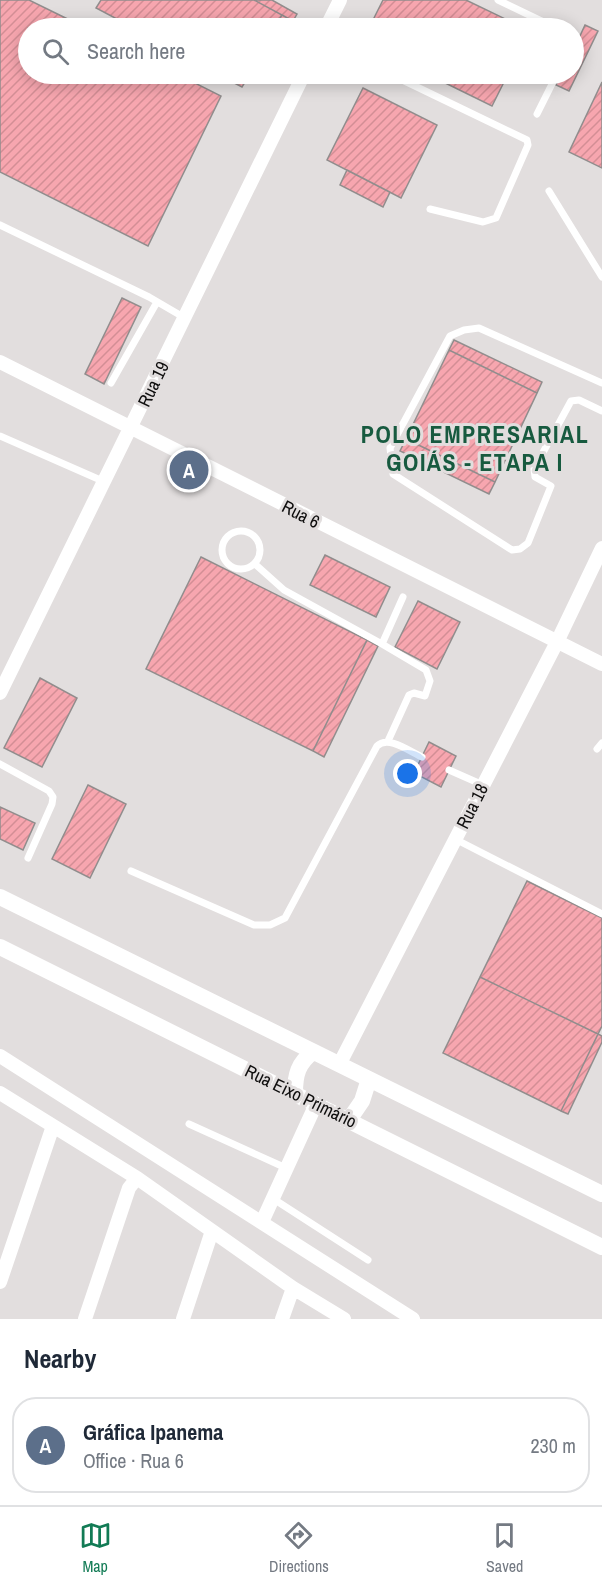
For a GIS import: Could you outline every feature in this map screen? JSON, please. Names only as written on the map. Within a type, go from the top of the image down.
[{"type":"street","points":[[331,18],[340,0]]},
{"type":"street","name":"Rua 19","points":[[0,693],[299,84]]},
{"type":"street","name":"Rua 6","points":[[0,362],[602,664]]},
{"type":"street","name":"Rua 18","points":[[340,1064],[557,642],[602,548]]},
{"type":"street","points":[[0,897],[602,1194]]},
{"type":"street","name":"Rua Eixo Primário","points":[[0,947],[602,1247]]},
{"type":"street","points":[[295,1093],[295,1075],[303,1059],[313,1052]]},
{"type":"street","points":[[0,1056],[413,1319]]},
{"type":"street","points":[[349,1120],[362,1101],[369,1079]]},
{"type":"street","points":[[0,1093],[136,1178],[293,1288],[344,1319]]},
{"type":"street","points":[[262,1222],[316,1104]]},
{"type":"street","points":[[0,1282],[53,1126]]},
{"type":"street","points":[[85,1319],[129,1188],[136,1178]]},
{"type":"street","points":[[183,1319],[212,1230]]},
{"type":"street","points":[[282,1319],[293,1288]]},
{"type":"lane","points":[[498,0],[535,18]]},
{"type":"lane","points":[[411,84],[527,140],[528,145],[496,218],[483,222],[430,209]]},
{"type":"lane","points":[[537,114],[552,84]]},
{"type":"lane","points":[[549,191],[602,277]]},
{"type":"lane","points":[[0,225],[185,318]]},
{"type":"lane","points":[[111,383],[157,302]]},
{"type":"lane","points":[[602,383],[479,328],[464,330],[450,336],[390,448],[393,474],[512,549],[520,549],[528,543],[551,486],[535,477],[534,470],[570,401],[579,400],[602,411]]},
{"type":"lane","points":[[0,436],[105,482]]},
{"type":"lane","points":[[244,530],[255,536],[260,553],[255,564],[244,569],[227,564],[222,553],[227,536],[244,530]]},
{"type":"lane","points":[[255,564],[284,590],[426,669],[430,681],[425,696],[414,693],[409,695],[388,741]]},
{"type":"lane","points":[[382,644],[403,597]]},
{"type":"lane","points":[[131,871],[254,925],[270,925],[285,918],[377,746],[381,742],[388,741],[422,757]]},
{"type":"lane","points":[[0,764],[49,792],[52,797],[52,804],[28,858]]},
{"type":"lane","points":[[449,770],[483,785]]},
{"type":"lane","points":[[455,839],[602,914]]},
{"type":"lane","points":[[189,1124],[286,1168]]},
{"type":"lane","points":[[272,1197],[368,1260]]},
{"type":"building","points":[[0,0],[29,0],[66,18],[18,18],[18,84],[197,84],[221,96],[148,246],[0,172]]},
{"type":"building","points":[[101,0],[254,0],[282,15],[280,18],[115,18],[96,8]]},
{"type":"building","points":[[254,0],[272,0],[297,14],[295,18],[287,18]]},
{"type":"building","points":[[383,0],[466,0],[503,18],[374,18]]},
{"type":"building","points":[[585,25],[598,31],[584,60]]},
{"type":"building","points":[[602,82],[602,168],[569,152]]},
{"type":"building","points":[[447,84],[503,84],[492,106]]},
{"type":"building","points":[[557,84],[572,84],[569,91]]},
{"type":"building","points":[[363,88],[437,125],[401,198],[327,160]]},
{"type":"building","points":[[347,170],[390,192],[383,207],[340,185]]},
{"type":"building","points":[[122,298],[141,307],[104,384],[85,374]]},
{"type":"building","points":[[454,340],[542,382],[537,393],[449,350]]},
{"type":"building","points":[[449,350],[537,393],[495,482],[406,439]]},
{"type":"building","points":[[406,439],[495,482],[489,494],[400,451]]},
{"type":"building","points":[[325,555],[390,587],[376,617],[310,585]]},
{"type":"building","points":[[201,557],[367,640],[313,751],[146,669]]},
{"type":"building","points":[[418,601],[460,622],[437,669],[395,647]]},
{"type":"building","points":[[367,640],[378,646],[324,757],[313,751]]},
{"type":"building","points":[[40,678],[77,698],[42,767],[4,748]]},
{"type":"building","points":[[429,742],[456,756],[441,787],[414,773]]},
{"type":"building","points":[[88,785],[126,804],[90,878],[52,859]]},
{"type":"building","points":[[0,807],[35,823],[23,850],[0,839]]},
{"type":"building","points":[[527,881],[602,918],[602,1026],[598,1034],[480,977]]},
{"type":"building","points":[[480,977],[598,1034],[561,1111],[443,1053]]},
{"type":"building","points":[[598,1034],[602,1036],[602,1042],[568,1114],[561,1111]]},
{"type":"place","name":"Gráfica Ipanema","points":[[189,470]]},
{"type":"district","name":"POLO EMPRESARIAL GOIÁS - ETAPA I","points":[[475,448]]}]
